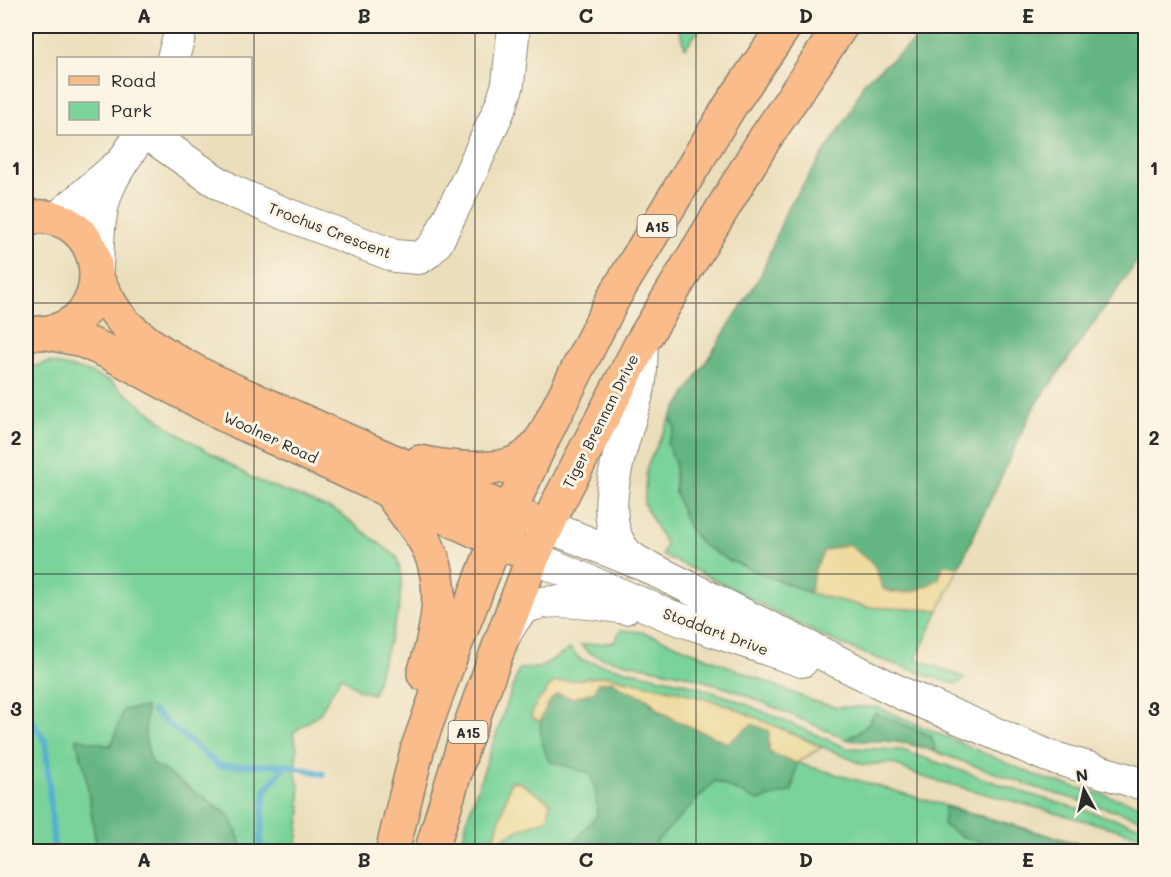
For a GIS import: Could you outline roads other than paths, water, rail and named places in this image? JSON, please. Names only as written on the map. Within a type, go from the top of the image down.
[{"type":"main road","name":"A15","points":[[392,852],[418,747],[453,651],[496,541],[544,436],[614,297],[730,106],[785,26]]},
{"type":"main road","name":"Tiger Brennan Drive","points":[[431,852],[464,743],[533,557],[547,526],[642,342],[764,140],[841,26]]},
{"type":"main road","name":"Woolner Road","points":[[36,217],[72,227],[80,234],[93,254],[97,273],[115,312],[155,347],[388,475],[496,541],[533,557]]},
{"type":"main road","points":[[33,334],[67,326],[81,315],[92,300],[97,273]]},
{"type":"main road","name":"Woolner Road","points":[[33,334],[78,339],[108,352],[224,415],[388,475],[509,511],[547,526]]},
{"type":"main road","points":[[418,747],[414,728],[415,704],[439,612],[438,576],[424,538],[388,475],[408,460],[445,466],[493,467],[515,463],[525,458],[544,436]]},
{"type":"street","points":[[173,57],[182,26]]},
{"type":"street","name":"Trochus Crescent","points":[[141,139],[273,209],[395,256],[419,258],[436,242],[502,103],[508,84],[514,26]]},
{"type":"street","points":[[36,217],[107,175],[141,139]]},
{"type":"street","points":[[97,273],[103,203],[112,181],[141,139]]},
{"type":"street","points":[[642,342],[639,385],[616,465],[612,515],[614,532],[621,549],[627,556],[644,565]]},
{"type":"street","name":"Stoddart Drive","points":[[547,526],[644,565],[903,694],[1048,756],[1146,785]]},
{"type":"street","name":"Stoddart Drive","points":[[533,557],[670,616],[903,694]]},
{"type":"street","points":[[500,644],[520,613],[536,604],[578,602],[670,616]]},
{"type":"waterway","points":[[153,711],[219,766],[286,765],[323,774]]},
{"type":"waterway","points":[[26,712],[46,743],[54,852]]},
{"type":"waterway","points":[[259,852],[265,791],[286,765]]}]
